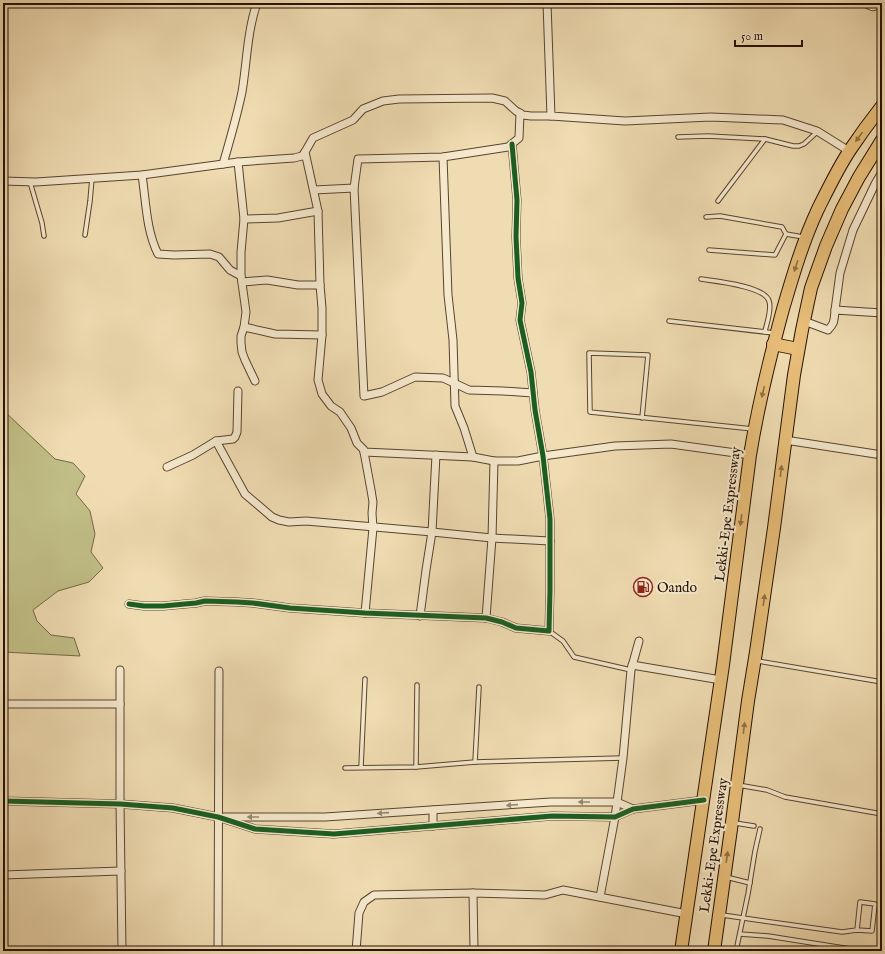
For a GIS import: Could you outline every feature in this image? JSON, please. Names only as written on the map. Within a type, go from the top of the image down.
[{"type":"highway","name":"Lekki-Epe Expressway","points":[[681,951],[721,680],[750,454],[772,336],[806,238],[818,210],[849,151],[882,106]]},
{"type":"highway","name":"Lekki-Epe Expressway","points":[[714,951],[798,349],[811,288],[826,246],[842,209],[859,177],[882,140]]},
{"type":"highway","points":[[772,336],[798,349]]},
{"type":"street","points":[[223,164],[242,92],[252,17],[257,3]]},
{"type":"street","points":[[546,3],[551,116]]},
{"type":"street","points":[[3,181],[30,182],[142,175],[238,162],[294,158],[302,156],[313,138],[353,120],[363,109],[383,101],[399,99],[492,98],[505,101],[516,111],[531,116],[625,121],[711,117],[783,120],[817,131],[849,151]]},
{"type":"street","points":[[520,113],[519,138],[508,147],[443,157],[358,159],[354,188],[364,396],[382,392],[415,377],[443,378],[469,390],[533,393]]},
{"type":"street","points":[[129,604],[144,606],[176,605],[205,601],[253,603],[290,608],[365,613],[486,618],[502,622],[516,628],[549,631],[550,518],[531,372],[520,320],[522,303],[518,278],[516,237],[517,200],[512,144]]},
{"type":"street","points":[[305,152],[318,211],[322,308],[322,334],[318,380],[322,394],[332,406],[340,412],[351,428],[356,443],[364,450],[373,502],[373,528],[365,613]]},
{"type":"street","points":[[443,157],[448,295],[453,340],[455,406],[473,457]]},
{"type":"street","points":[[238,162],[244,219],[241,252],[242,279],[246,312],[241,343],[242,352],[255,381]]},
{"type":"street","points":[[804,321],[828,330],[832,326],[840,273],[853,230],[882,172]]},
{"type":"street","points":[[142,175],[149,224],[154,246],[158,254],[210,254],[219,257],[230,270],[242,279],[267,280],[298,285],[320,285]]},
{"type":"street","points":[[314,190],[354,188]]},
{"type":"street","points":[[244,219],[278,218],[318,211]]},
{"type":"street","points":[[835,310],[882,313]]},
{"type":"street","points":[[244,327],[275,334],[322,334]]},
{"type":"street","points":[[167,467],[193,455],[216,441],[233,439],[235,437],[237,432],[238,391]]},
{"type":"street","points":[[785,440],[882,455]]},
{"type":"street","points":[[216,441],[245,494],[272,517],[279,520],[289,522],[306,521],[492,538],[550,541]]},
{"type":"street","points":[[364,452],[473,457],[494,462],[518,461],[615,446],[671,444],[750,454]]},
{"type":"street","points":[[420,616],[432,532],[436,455]]},
{"type":"street","points":[[486,618],[492,538],[494,462]]},
{"type":"street","points":[[600,897],[615,817],[623,758],[631,668],[639,641]]},
{"type":"street","points":[[631,668],[721,680]]},
{"type":"street","points":[[120,670],[122,951]]},
{"type":"street","points":[[218,951],[219,671]]},
{"type":"street","points":[[3,704],[120,704]]},
{"type":"street","points":[[3,801],[120,804],[173,808],[218,817],[255,829],[334,834],[552,816],[615,817],[633,809],[704,800]]},
{"type":"street","points":[[218,817],[325,817],[551,802],[617,802],[633,809]]},
{"type":"street","points":[[433,810],[433,826]]},
{"type":"street","points":[[3,875],[121,870]]},
{"type":"street","points":[[356,951],[359,913],[364,902],[374,895],[473,893],[544,895],[563,890],[687,914]]},
{"type":"street","points":[[473,893],[474,951]]},
{"type":"lane","points":[[862,3],[873,9],[876,9],[882,4]]},
{"type":"lane","points":[[678,138],[708,136],[765,139],[799,146],[804,144],[817,131]]},
{"type":"lane","points":[[718,201],[765,139]]},
{"type":"lane","points":[[85,235],[92,178]]},
{"type":"lane","points":[[30,182],[42,223],[44,236]]},
{"type":"lane","points":[[706,217],[720,216],[782,226],[786,234]]},
{"type":"lane","points":[[786,234],[806,238]]},
{"type":"lane","points":[[709,250],[775,255],[786,234]]},
{"type":"lane","points":[[669,321],[772,336],[770,302],[768,298],[759,292],[742,285],[701,279]]},
{"type":"lane","points":[[642,418],[648,355],[589,353],[590,412],[642,418],[754,429]]},
{"type":"lane","points":[[549,631],[563,641],[574,657],[631,668]]},
{"type":"lane","points":[[754,661],[882,682]]},
{"type":"lane","points":[[361,767],[365,679]]},
{"type":"lane","points":[[416,767],[417,685]]},
{"type":"lane","points":[[475,762],[479,687]]},
{"type":"lane","points":[[345,768],[416,767],[475,762],[623,758]]},
{"type":"lane","points":[[737,785],[767,790],[786,797],[882,814]]},
{"type":"lane","points":[[732,822],[754,826]]},
{"type":"lane","points":[[736,951],[760,829]]},
{"type":"lane","points":[[724,877],[750,883]]},
{"type":"lane","points":[[719,914],[842,932],[857,930],[872,931],[875,904],[860,902],[857,930]]},
{"type":"lane","points":[[740,934],[768,936],[863,951]]},
{"type":"shaded area","points":[[3,408],[4,411],[55,459],[73,463],[85,476],[76,494],[90,511],[95,534],[91,552],[103,568],[89,582],[58,591],[33,610],[37,621],[51,635],[74,638],[80,656],[3,652]]},
{"type":"cycle path","points":[[129,604],[163,606],[205,601],[253,603],[290,608],[365,613],[486,618],[502,622],[516,628],[549,631],[550,519],[531,372],[520,320],[522,303],[518,278],[516,237],[517,200],[512,144]]},
{"type":"cycle path","points":[[3,801],[120,804],[173,808],[218,817],[255,829],[334,834],[552,816],[615,817],[633,809],[704,800]]},
{"type":"place","name":"Oando","points":[[643,587]]}]
